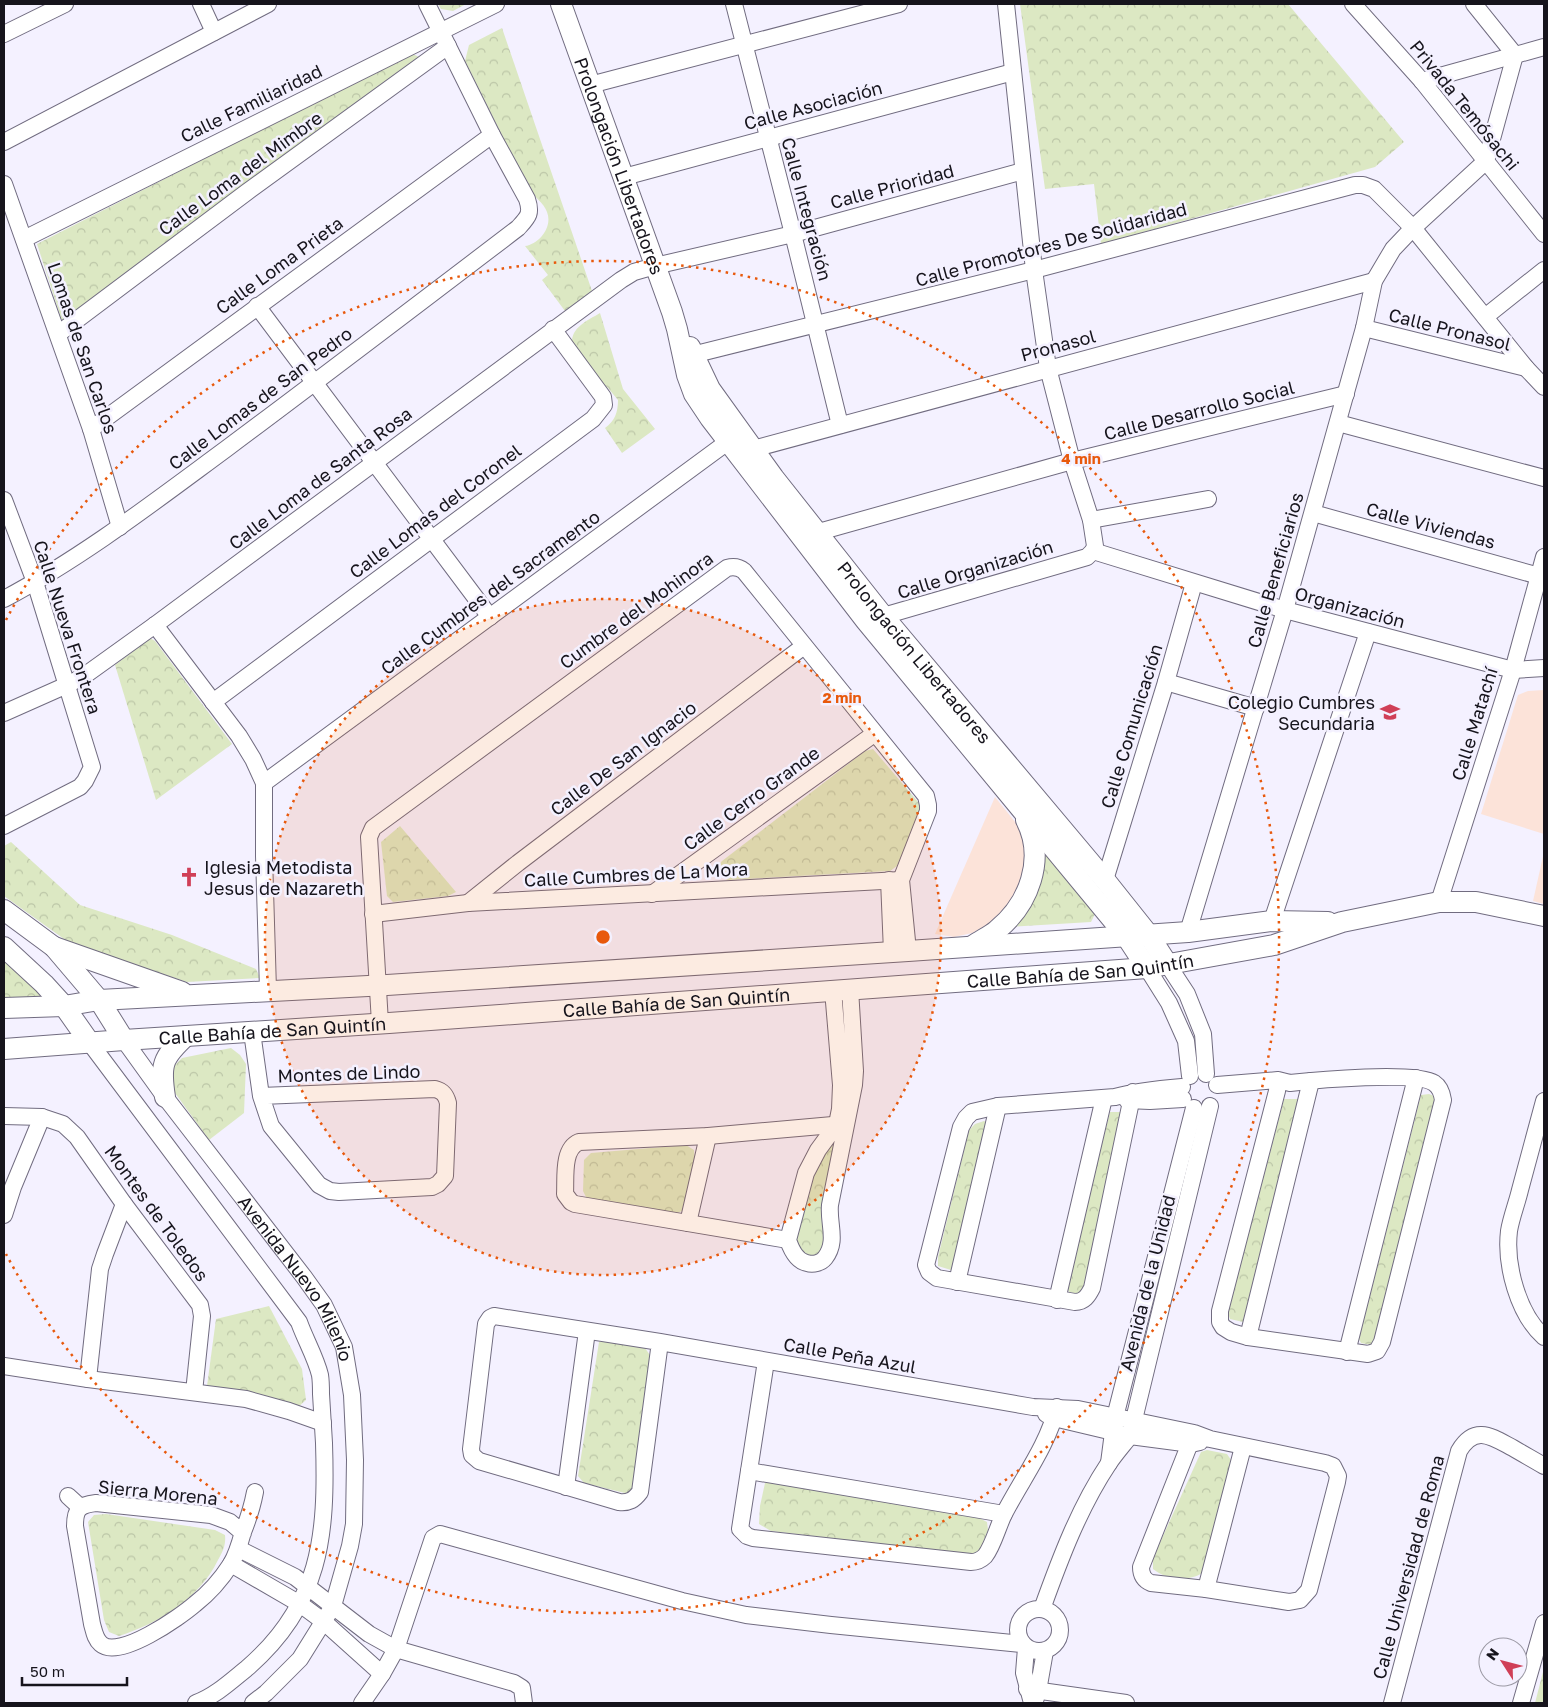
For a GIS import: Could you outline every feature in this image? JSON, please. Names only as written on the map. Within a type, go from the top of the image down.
[{"type":"street","points":[[4,34],[65,4]]},
{"type":"street","points":[[201,4],[214,32]]},
{"type":"street","points":[[4,142],[268,4]]},
{"type":"street","points":[[427,4],[492,135]]},
{"type":"street","name":"Calle Familiaridad","points":[[24,239],[444,39],[496,4]]},
{"type":"street","name":"Prolongación Libertadores","points":[[561,4],[677,329],[689,356],[710,389],[734,438],[875,619],[1025,798],[1126,936],[1147,968]]},
{"type":"street","name":"Calle Integración","points":[[734,4],[840,425]]},
{"type":"street","points":[[590,85],[899,4]]},
{"type":"street","points":[[1006,4],[1034,270],[1048,368],[1072,461],[1091,520],[1095,540],[1093,551]]},
{"type":"street","name":"Privada Temósachi","points":[[1353,4],[1422,81],[1544,234]]},
{"type":"street","points":[[1474,4],[1515,55]]},
{"type":"street","name":"Calle Loma del Mimbre","points":[[58,334],[247,192],[444,39]]},
{"type":"street","points":[[1422,81],[1544,47]]},
{"type":"street","points":[[1486,161],[1515,55]]},
{"type":"street","name":"Calle Asociación","points":[[624,177],[1013,72]]},
{"type":"street","name":"Calle Lomas de San Pedro","points":[[4,599],[35,582],[120,527],[518,228],[529,215],[530,208],[492,135]]},
{"type":"street","name":"Calle Loma Prieta","points":[[91,429],[492,135]]},
{"type":"street","name":"Calle Beneficiarios","points":[[1188,932],[1313,513],[1364,328],[1374,281],[1393,248],[1486,161]]},
{"type":"street","name":"Calle Prioridad","points":[[655,266],[793,234],[1023,171]]},
{"type":"street","name":"Lomas de San Carlos","points":[[4,184],[91,429],[120,527]]},
{"type":"street","name":"Calle Promotores De Solidaridad","points":[[689,356],[1034,270],[1356,184],[1374,189],[1413,228],[1526,368],[1544,387]]},
{"type":"street","name":"Calle Loma de Santa Rosa","points":[[4,713],[84,676],[621,280],[634,272],[655,266]]},
{"type":"street","points":[[1485,317],[1544,270]]},
{"type":"street","name":"Pronasol","points":[[753,449],[1374,281]]},
{"type":"street","points":[[257,306],[490,617]]},
{"type":"street","name":"Calle Pronasol","points":[[1364,328],[1526,368]]},
{"type":"street","name":"Calle Lomas del Coronel","points":[[213,702],[593,418],[604,405],[603,397],[553,329]]},
{"type":"street","name":"Calle Desarrollo Social","points":[[809,535],[1072,461],[1346,394]]},
{"type":"street","points":[[1338,423],[1544,478]]},
{"type":"street","name":"Prolongación Libertadores","points":[[734,438],[753,449],[809,535]]},
{"type":"street","name":"Calle Cumbres del Sacramento","points":[[264,784],[734,438]]},
{"type":"street","points":[[1091,520],[1208,499]]},
{"type":"street","name":"Calle Nueva Frontera","points":[[4,500],[35,582],[92,767],[89,775],[80,787],[4,826]]},
{"type":"street","name":"Calle Viviendas","points":[[1313,513],[1539,576]]},
{"type":"street","name":"Organización","points":[[1093,551],[1285,610],[1512,670],[1544,668]]},
{"type":"street","name":"Calle Organización","points":[[875,619],[1088,557],[1093,551]]},
{"type":"street","name":"Calle Matachí","points":[[1439,902],[1512,670],[1544,557]]},
{"type":"street","name":"Cumbre del Mohinora","points":[[380,1023],[369,837],[376,824],[727,568],[737,567],[744,571],[926,796],[928,811],[895,880],[900,952]]},
{"type":"street","name":"Calle Comunicación","points":[[1105,880],[1166,682],[1194,583]]},
{"type":"street","points":[[155,625],[239,736],[253,759],[264,784],[268,990]]},
{"type":"street","points":[[1272,921],[1368,632]]},
{"type":"street","name":"Calle De San Ignacio","points":[[468,903],[804,646]]},
{"type":"street","points":[[1166,682],[1256,708]]},
{"type":"street","name":"Calle Cerro Grande","points":[[652,894],[874,734]]},
{"type":"street","points":[[972,946],[1003,924],[1015,911],[1032,882],[1036,856],[1025,798]]},
{"type":"street","name":"Prolongación Libertadores","points":[[1025,798],[1105,880],[1148,934],[1168,965]]},
{"type":"street","name":"Calle Cumbres de La Mora","points":[[374,914],[468,903],[895,880]]},
{"type":"street","name":"Calle Bahía de San Quintín","points":[[4,1049],[1147,968],[1274,945],[1342,922],[1439,902],[1476,902],[1544,916]]},
{"type":"street","name":"Avenida Nuevo Milenio","points":[[4,910],[54,947],[99,1000],[124,1040],[165,1097],[324,1305],[344,1347],[352,1395],[355,1460],[354,1524],[350,1546],[333,1606],[324,1621],[300,1658],[266,1693],[253,1703]]},
{"type":"street","name":"Calle Bahía de San Quintín","points":[[4,1008],[64,1006],[99,1000],[194,996],[268,990],[378,986],[900,952],[1188,932],[1272,921],[1342,922]]},
{"type":"street","name":"Avenida Nuevo Milenio","points":[[4,947],[44,984],[64,1006],[299,1322],[320,1375],[325,1487],[322,1535],[309,1586],[300,1604],[275,1640],[257,1660],[228,1685],[203,1702]]},
{"type":"street","points":[[54,947],[194,996]]},
{"type":"street","name":"Avenida de la Unidad","points":[[1042,1609],[1058,1563],[1080,1514],[1109,1463],[1132,1429],[1152,1349],[1200,1091],[1202,1034],[1187,994],[1168,965]]},
{"type":"street","name":"Avenida de la Unidad","points":[[1109,1463],[1114,1424],[1133,1346],[1200,1091],[1186,1041],[1169,1003],[1147,968]]},
{"type":"street","points":[[842,990],[840,1109],[842,1124],[829,1216],[833,1233],[831,1250],[822,1261],[808,1264],[802,1262],[796,1256],[790,1248],[788,1240],[806,1173],[818,1150],[842,1124]]},
{"type":"street","name":"Montes de Lindo","points":[[252,1032],[261,1096],[271,1126],[319,1185],[339,1192],[432,1186],[438,1184],[445,1176],[448,1103],[440,1090],[261,1096]]},
{"type":"street","points":[[165,1097],[162,1074],[163,1064],[169,1054],[186,1036]]},
{"type":"street","points":[[1132,1097],[1092,1288],[1087,1297],[1079,1302],[1057,1300],[936,1278],[929,1272],[926,1265],[963,1122],[972,1112],[998,1106],[1132,1097],[1311,1081],[1395,1077],[1416,1078],[1433,1083],[1439,1088],[1443,1100],[1380,1347],[1374,1353],[1348,1352],[1248,1337],[1231,1332],[1223,1327],[1220,1322],[1220,1311],[1282,1085]]},
{"type":"street","points":[[1348,1352],[1416,1078]]},
{"type":"street","points":[[1248,1337],[1311,1081]]},
{"type":"street","points":[[1057,1300],[1109,1098]]},
{"type":"street","points":[[1544,1102],[1509,1231],[1510,1264],[1514,1285],[1524,1310],[1544,1337]]},
{"type":"street","points":[[958,1282],[998,1106]]},
{"type":"street","name":"Montes de Toledos","points":[[4,1116],[42,1116],[63,1124],[77,1137],[124,1204],[200,1305],[202,1316],[194,1392]]},
{"type":"street","points":[[4,1215],[13,1187],[42,1116]]},
{"type":"street","points":[[788,1240],[575,1204],[565,1194],[568,1152],[573,1145],[579,1142],[708,1136],[842,1124]]},
{"type":"street","points":[[688,1223],[708,1136]]},
{"type":"street","points":[[88,1379],[100,1269],[124,1204]]},
{"type":"street","name":"Calle Peña Azul","points":[[660,1342],[640,1492],[634,1499],[624,1503],[479,1461],[472,1455],[471,1449],[486,1324],[490,1318],[497,1316],[660,1342],[1056,1412],[1078,1409],[1114,1424],[1132,1429],[1192,1439],[1210,1439],[1332,1466],[1338,1476],[1309,1590],[1300,1600],[1289,1602],[1206,1589]]},
{"type":"street","points":[[566,1487],[587,1331]]},
{"type":"street","points":[[1133,1346],[1152,1349]]},
{"type":"street","points":[[766,1361],[740,1528],[747,1536],[753,1538],[975,1562],[986,1555],[1004,1514],[1035,1460],[1056,1412]]},
{"type":"street","points":[[4,1366],[88,1379],[246,1398],[323,1423]]},
{"type":"street","name":"Calle Universidad de Roma","points":[[1392,1703],[1463,1444],[1475,1436],[1490,1435],[1544,1466]]},
{"type":"street","points":[[1192,1439],[1141,1567],[1144,1579],[1151,1583],[1206,1589],[1243,1447]]},
{"type":"street","points":[[749,1471],[1004,1514]]},
{"type":"street","points":[[243,1533],[252,1511],[255,1492]]},
{"type":"street","name":"Sierra Morena","points":[[74,1502],[211,1515],[230,1522],[243,1533],[239,1549],[230,1564],[196,1604],[170,1623],[127,1646],[113,1649],[98,1649],[75,1526],[74,1502]]},
{"type":"street","points":[[365,1702],[396,1649],[433,1538],[440,1534],[682,1602],[746,1614],[1024,1646],[1032,1651],[1045,1651]]},
{"type":"street","points":[[239,1549],[295,1576],[368,1634],[396,1649],[514,1683],[522,1688],[524,1703]]},
{"type":"street","points":[[230,1564],[300,1604],[324,1621],[382,1674]]},
{"type":"street","points":[[1042,1609],[1054,1616],[1060,1628],[1056,1642],[1045,1651],[1033,1697],[1024,1673],[1024,1646],[1017,1632],[1020,1619],[1029,1611],[1042,1609]]},
{"type":"street","points":[[1521,1703],[1544,1623]]},
{"type":"street","points":[[1033,1697],[1126,1703]]},
{"type":"shaded area","points":[[1544,690],[1544,834],[1481,814],[1518,695],[1528,691]]},
{"type":"shaded area","points":[[995,797],[1020,828],[1030,856],[1021,883],[1009,907],[997,919],[972,933],[954,937],[935,934]]},
{"type":"shaded area","points":[[1544,852],[1544,904],[1533,901]]},
{"type":"green space","points":[[438,4],[466,4],[453,11],[441,9]]},
{"type":"green space","points":[[1020,4],[1288,4],[1404,142],[1375,167],[1101,244],[1094,184],[1045,189]]},
{"type":"green space","points":[[502,28],[592,291],[565,311],[542,280],[548,275],[525,246],[535,242],[544,234],[548,223],[547,212],[528,188],[465,61],[469,45]]},
{"type":"green space","points":[[411,53],[419,57],[417,65],[62,321],[37,244]]},
{"type":"green space","points":[[600,313],[623,389],[655,429],[622,453],[605,428],[615,416],[618,400],[572,344],[572,338],[577,329]]},
{"type":"green space","points":[[150,638],[155,641],[232,744],[156,800],[115,665]]},
{"type":"green space","points":[[873,749],[919,803],[919,814],[897,866],[890,871],[728,880],[718,875],[716,868],[722,861],[865,751]]},
{"type":"green space","points":[[400,826],[456,892],[448,896],[393,902],[387,896],[381,842]]},
{"type":"green space","points":[[11,842],[80,905],[172,935],[256,969],[260,978],[187,982],[71,944],[4,896],[4,846]]},
{"type":"green space","points":[[1042,844],[1094,906],[1095,914],[1091,922],[1009,927]]},
{"type":"green space","points":[[4,948],[58,1006],[4,1010]]},
{"type":"green space","points":[[231,1048],[240,1055],[246,1064],[244,1113],[209,1140],[175,1093],[172,1079],[174,1066],[182,1058]]},
{"type":"green space","points":[[1429,1094],[1437,1097],[1376,1346],[1361,1343],[1359,1339],[1421,1095]]},
{"type":"green space","points":[[1284,1099],[1298,1099],[1301,1102],[1247,1317],[1243,1322],[1230,1319],[1228,1313]]},
{"type":"green space","points":[[1110,1112],[1125,1112],[1084,1290],[1078,1294],[1069,1292],[1066,1286]]},
{"type":"green space","points":[[984,1121],[988,1123],[955,1265],[951,1270],[938,1266],[938,1257],[969,1130],[975,1124]]},
{"type":"green space","points":[[837,1139],[838,1145],[821,1208],[822,1225],[828,1236],[822,1256],[806,1258],[795,1248],[810,1181],[820,1158]]},
{"type":"green space","points":[[686,1145],[694,1150],[695,1160],[682,1211],[675,1214],[587,1199],[583,1191],[584,1160],[591,1153]]},
{"type":"green space","points":[[269,1306],[302,1369],[306,1400],[297,1408],[207,1386],[216,1319]]},
{"type":"green space","points":[[599,1342],[611,1342],[645,1348],[652,1358],[636,1485],[629,1494],[584,1483],[578,1476]]},
{"type":"green space","points":[[1207,1450],[1227,1454],[1231,1460],[1204,1572],[1185,1579],[1165,1576],[1153,1569],[1153,1558],[1201,1452]]},
{"type":"green space","points":[[777,1482],[979,1518],[987,1522],[988,1530],[980,1550],[972,1555],[771,1531],[759,1524],[760,1506],[765,1483]]},
{"type":"green space","points":[[106,1514],[215,1530],[225,1535],[224,1548],[210,1574],[189,1598],[163,1617],[119,1636],[109,1632],[104,1620],[88,1522],[94,1515]]},
{"type":"green space","points":[[1544,1668],[1544,1703],[1535,1703]]},
{"type":"place","name":"Colegio Cumbres Secundaria","points":[[1390,712]]},
{"type":"place","name":"Iglesia Metodista Jesus de Nazareth","points":[[189,877]]}]
